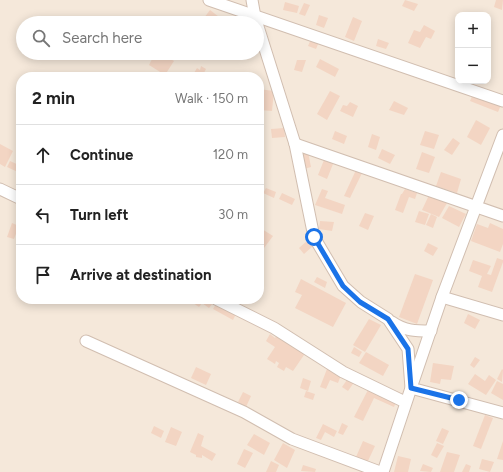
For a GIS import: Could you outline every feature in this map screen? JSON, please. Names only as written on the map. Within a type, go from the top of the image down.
[{"type":"street","points":[[209,0],[252,16]]},
{"type":"street","points":[[252,0],[255,16]]},
{"type":"street","points":[[264,20],[503,102]]},
{"type":"street","points":[[264,46],[295,144],[310,222],[314,237],[320,249],[343,286],[350,294],[401,329],[411,331],[430,331]]},
{"type":"street","points":[[86,341],[244,412],[292,439],[382,472],[442,297],[503,135]]},
{"type":"street","points":[[295,144],[503,216]]},
{"type":"street","points":[[0,189],[16,197]]},
{"type":"street","points":[[442,297],[503,315]]},
{"type":"street","points":[[226,304],[274,328],[342,372],[405,402]]},
{"type":"street","points":[[388,319],[408,349],[411,388]]},
{"type":"street","points":[[411,388],[503,412]]},
{"type":"shaded area","points":[[0,0],[503,0],[503,472],[0,472]]},
{"type":"building","points":[[405,0],[418,4],[414,11],[402,6]]},
{"type":"building","points":[[496,0],[503,0],[502,10],[494,7]]},
{"type":"building","points":[[285,2],[299,6],[297,13],[283,10]]},
{"type":"building","points":[[304,3],[310,5],[305,16],[299,14]]},
{"type":"building","points":[[210,10],[218,16],[206,16]]},
{"type":"building","points":[[319,15],[328,18],[324,28],[316,25]]},
{"type":"building","points":[[353,17],[362,21],[354,41],[345,37]]},
{"type":"building","points":[[424,25],[435,31],[431,39],[426,37],[420,48],[408,43],[414,30],[420,32]]},
{"type":"building","points":[[311,39],[319,42],[316,49],[308,46]]},
{"type":"building","points":[[378,39],[389,43],[386,49],[376,46]]},
{"type":"building","points":[[320,59],[339,69],[335,77],[316,67]]},
{"type":"building","points":[[152,60],[174,61],[167,72],[160,72],[149,65]]},
{"type":"building","points":[[297,60],[306,60],[302,72],[294,70]]},
{"type":"building","points":[[201,66],[206,69],[204,72],[195,72],[197,68],[200,70]]},
{"type":"building","points":[[264,90],[274,91],[272,111],[264,110]]},
{"type":"building","points":[[330,91],[340,96],[327,120],[317,114]]},
{"type":"building","points":[[473,94],[501,105],[498,112],[470,101]]},
{"type":"building","points":[[394,101],[408,108],[404,115],[389,110]]},
{"type":"building","points":[[350,102],[358,106],[353,117],[340,111],[343,105],[347,106]]},
{"type":"building","points":[[476,120],[490,128],[481,145],[467,137]]},
{"type":"building","points":[[284,128],[285,137],[272,138],[271,129]]},
{"type":"building","points":[[335,131],[347,136],[344,144],[332,139]]},
{"type":"building","points":[[425,131],[439,135],[434,149],[420,145]]},
{"type":"building","points":[[372,134],[380,137],[376,150],[368,147]]},
{"type":"building","points":[[453,138],[460,143],[452,155],[444,150]]},
{"type":"building","points":[[0,144],[13,151],[5,167],[0,164]]},
{"type":"building","points":[[382,149],[395,155],[390,164],[378,158]]},
{"type":"building","points":[[308,152],[311,167],[304,169],[300,154]]},
{"type":"building","points":[[422,152],[435,157],[429,173],[416,169]]},
{"type":"building","points":[[324,160],[333,164],[327,179],[318,175]]},
{"type":"building","points":[[10,161],[16,164],[16,171],[7,167]]},
{"type":"building","points":[[356,170],[362,173],[350,198],[344,196]]},
{"type":"building","points":[[441,172],[461,179],[457,193],[436,186]]},
{"type":"building","points":[[266,188],[276,192],[274,198],[264,193]]},
{"type":"building","points":[[322,189],[328,191],[325,198],[345,205],[342,214],[315,205]]},
{"type":"building","points":[[405,189],[417,193],[415,199],[409,197],[403,213],[395,210],[401,194]]},
{"type":"building","points":[[282,193],[295,199],[292,205],[279,199]]},
{"type":"building","points":[[429,195],[447,203],[439,217],[422,210]]},
{"type":"building","points":[[449,206],[466,214],[459,227],[442,218]]},
{"type":"building","points":[[419,211],[429,214],[425,225],[415,222]]},
{"type":"building","points":[[365,213],[374,216],[368,230],[359,226]]},
{"type":"building","points":[[431,214],[437,217],[433,228],[426,225]]},
{"type":"building","points":[[320,221],[334,222],[332,231],[319,229]]},
{"type":"building","points":[[12,223],[16,225],[16,234],[14,239],[7,237]]},
{"type":"building","points":[[490,223],[503,229],[503,244],[500,252],[471,241],[477,224],[488,228]]},
{"type":"building","points":[[264,230],[273,236],[264,248]]},
{"type":"building","points":[[308,240],[313,246],[304,254],[299,248]]},
{"type":"building","points":[[428,243],[438,248],[433,256],[424,251]]},
{"type":"building","points":[[497,258],[503,260],[503,262],[492,292],[478,287],[482,276],[469,271],[473,260],[491,266],[487,274],[491,275]]},
{"type":"building","points":[[415,274],[433,280],[417,324],[399,317]]},
{"type":"building","points":[[317,277],[327,282],[325,288],[314,282]]},
{"type":"building","points":[[301,279],[346,303],[333,327],[295,308],[302,295],[295,292]]},
{"type":"building","points":[[194,304],[201,304],[199,307]]},
{"type":"building","points":[[203,304],[212,304],[209,308]]},
{"type":"building","points":[[216,304],[223,304],[237,312],[233,320],[213,309]]},
{"type":"building","points":[[468,314],[480,320],[475,329],[464,323]]},
{"type":"building","points":[[369,319],[381,325],[365,352],[353,345]]},
{"type":"building","points":[[270,334],[275,338],[278,334],[306,352],[293,371],[286,367],[284,371],[277,367],[279,363],[276,361],[275,364],[267,359],[275,347],[266,341]]},
{"type":"building","points":[[354,347],[362,352],[359,357],[351,353]]},
{"type":"building","points":[[366,352],[389,365],[383,376],[359,363]]},
{"type":"building","points":[[475,357],[480,360],[474,368],[470,365]]},
{"type":"building","points":[[433,363],[454,366],[451,380],[441,379],[440,384],[430,382]]},
{"type":"building","points":[[196,367],[211,374],[206,385],[191,378]]},
{"type":"building","points":[[327,369],[341,375],[338,383],[330,380],[326,389],[320,387]]},
{"type":"building","points":[[502,369],[503,370],[502,382],[497,379]]},
{"type":"building","points":[[475,374],[485,381],[489,375],[496,380],[486,395],[468,384]]},
{"type":"building","points":[[349,377],[355,381],[348,391],[342,387]]},
{"type":"building","points":[[303,378],[311,381],[308,391],[300,388]]},
{"type":"building","points":[[497,381],[503,384],[503,400],[491,393]]},
{"type":"building","points":[[369,388],[396,402],[394,407],[374,398],[363,421],[354,417]]},
{"type":"building","points":[[306,391],[315,394],[313,400],[304,397]]},
{"type":"building","points":[[243,392],[251,396],[246,407],[238,402]]},
{"type":"building","points":[[485,415],[493,418],[481,449],[473,446]]},
{"type":"building","points":[[342,423],[348,426],[343,435],[338,433]]},
{"type":"building","points":[[323,424],[337,431],[334,437],[325,432],[321,440],[316,438]]},
{"type":"building","points":[[154,426],[164,431],[161,438],[151,433]]},
{"type":"building","points":[[171,427],[182,432],[176,446],[165,442]]},
{"type":"building","points":[[442,428],[449,431],[443,444],[436,441]]},
{"type":"building","points":[[198,433],[204,436],[201,446],[216,454],[212,461],[202,455],[202,458],[196,457],[196,455],[190,452]]},
{"type":"building","points":[[254,434],[270,443],[264,455],[247,445]]},
{"type":"building","points":[[363,441],[375,446],[367,463],[356,457]]},
{"type":"building","points":[[503,441],[503,460],[497,459]]},
{"type":"building","points":[[283,443],[295,450],[287,468],[274,460]]},
{"type":"building","points":[[437,443],[444,446],[437,458],[431,455]]},
{"type":"building","points":[[244,449],[253,453],[245,468],[237,464]]},
{"type":"building","points":[[447,452],[460,455],[454,472],[440,472]]},
{"type":"building","points":[[398,456],[411,459],[408,472],[394,472]]},
{"type":"building","points":[[482,459],[494,462],[490,472],[479,469]]},
{"type":"building","points":[[271,461],[279,465],[276,472],[266,472]]},
{"type":"building","points":[[423,464],[433,468],[431,472],[420,471]]},
{"type":"building","points":[[466,464],[471,466],[469,472],[462,472]]},
{"type":"building","points":[[303,465],[316,469],[315,472],[301,471]]},
{"type":"route","points":[[314,237],[343,286],[360,302],[388,319],[408,349],[410,357],[411,388],[459,400]]}]
